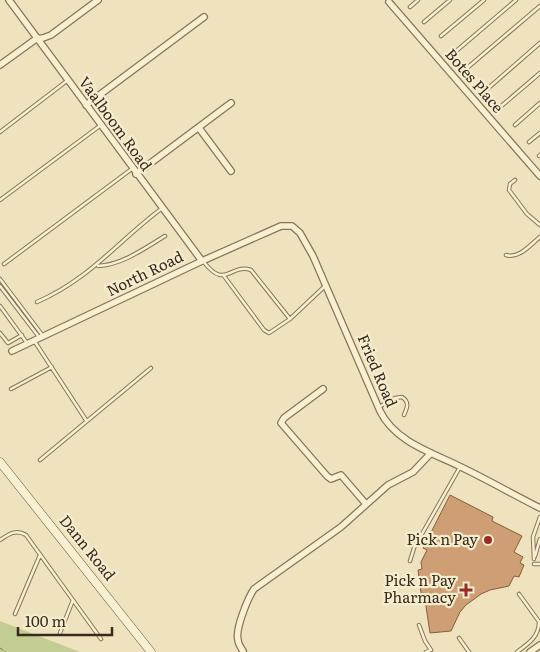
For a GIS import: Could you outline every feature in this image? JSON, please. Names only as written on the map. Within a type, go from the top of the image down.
[{"type":"main road","name":"Dann Road","points":[[0,462],[151,652]]},
{"type":"street","name":"Vaalboom Road","points":[[9,0],[202,261]]},
{"type":"street","points":[[0,65],[36,39],[51,35],[98,0]]},
{"type":"street","name":"Botes Place","points":[[389,2],[540,176]]},
{"type":"street","points":[[86,105],[204,17]]},
{"type":"street","points":[[134,171],[199,128],[231,103]]},
{"type":"street","points":[[199,128],[231,171]]},
{"type":"street","name":"North Road","points":[[12,352],[202,261],[281,226],[292,226]]},
{"type":"street","name":"Fried Road","points":[[292,226],[298,230],[304,239],[388,424],[397,433],[431,453],[540,508]]},
{"type":"street","points":[[323,389],[284,418],[281,423],[327,476],[330,478],[341,474],[366,504]]},
{"type":"street","points":[[243,651],[238,639],[238,630],[250,595],[254,589],[341,527],[388,485],[413,472],[431,453]]},
{"type":"street","points":[[530,652],[540,645]]},
{"type":"lane","points":[[410,7],[418,0]]},
{"type":"lane","points":[[424,22],[450,0]]},
{"type":"lane","points":[[441,36],[484,0]]},
{"type":"lane","points":[[455,52],[516,0]]},
{"type":"lane","points":[[467,68],[540,6]]},
{"type":"lane","points":[[485,91],[540,43]]},
{"type":"lane","points":[[499,108],[540,73]]},
{"type":"lane","points":[[0,132],[68,80]]},
{"type":"lane","points":[[515,125],[540,103]]},
{"type":"lane","points":[[0,200],[101,125]]},
{"type":"lane","points":[[529,142],[540,133]]},
{"type":"lane","points":[[4,264],[134,171]]},
{"type":"lane","points":[[515,180],[510,184],[509,190],[527,214],[540,225]]},
{"type":"lane","points":[[37,302],[69,286],[97,266],[162,208]]},
{"type":"lane","points":[[97,266],[113,264],[165,236]]},
{"type":"lane","points":[[506,255],[519,254],[540,237]]},
{"type":"lane","points":[[202,261],[211,272],[224,276],[264,330],[269,332],[290,319],[326,286]]},
{"type":"lane","points":[[224,276],[245,268],[251,270],[290,319]]},
{"type":"lane","points":[[0,279],[39,339],[52,368],[86,420]]},
{"type":"lane","points":[[0,286],[39,339]]},
{"type":"lane","points":[[0,306],[28,344]]},
{"type":"lane","points":[[0,333],[8,343],[22,335]]},
{"type":"lane","points":[[11,389],[52,368]]},
{"type":"lane","points":[[40,460],[151,368]]},
{"type":"lane","points":[[379,407],[395,398],[402,397],[408,404],[404,416]]},
{"type":"lane","points":[[410,561],[414,548],[460,467]]},
{"type":"lane","points":[[540,517],[533,537],[534,560],[540,539]]},
{"type":"lane","points":[[0,540],[16,532],[26,535],[101,639]]},
{"type":"lane","points":[[15,614],[40,555]]},
{"type":"lane","points":[[534,564],[540,564]]},
{"type":"lane","points":[[517,652],[536,637],[540,623],[519,594]]},
{"type":"lane","points":[[60,633],[73,600]]},
{"type":"lane","points":[[419,625],[425,641],[431,650],[426,652]]},
{"type":"lane","points":[[459,638],[469,652]]},
{"type":"path","points":[[0,648],[6,652]]},
{"type":"green space","points":[[0,621],[80,652],[0,652]]},
{"type":"building","points":[[450,495],[493,517],[492,521],[522,536],[514,552],[523,557],[520,563],[524,565],[519,577],[514,576],[509,586],[490,590],[466,605],[460,612],[451,631],[430,633],[424,593],[421,593],[418,570],[422,569],[421,562],[427,550],[423,548]]},
{"type":"place","name":"Pick n Pay","points":[[488,540]]},
{"type":"place","name":"Pick n Pay Pharmacy","points":[[466,590]]}]
